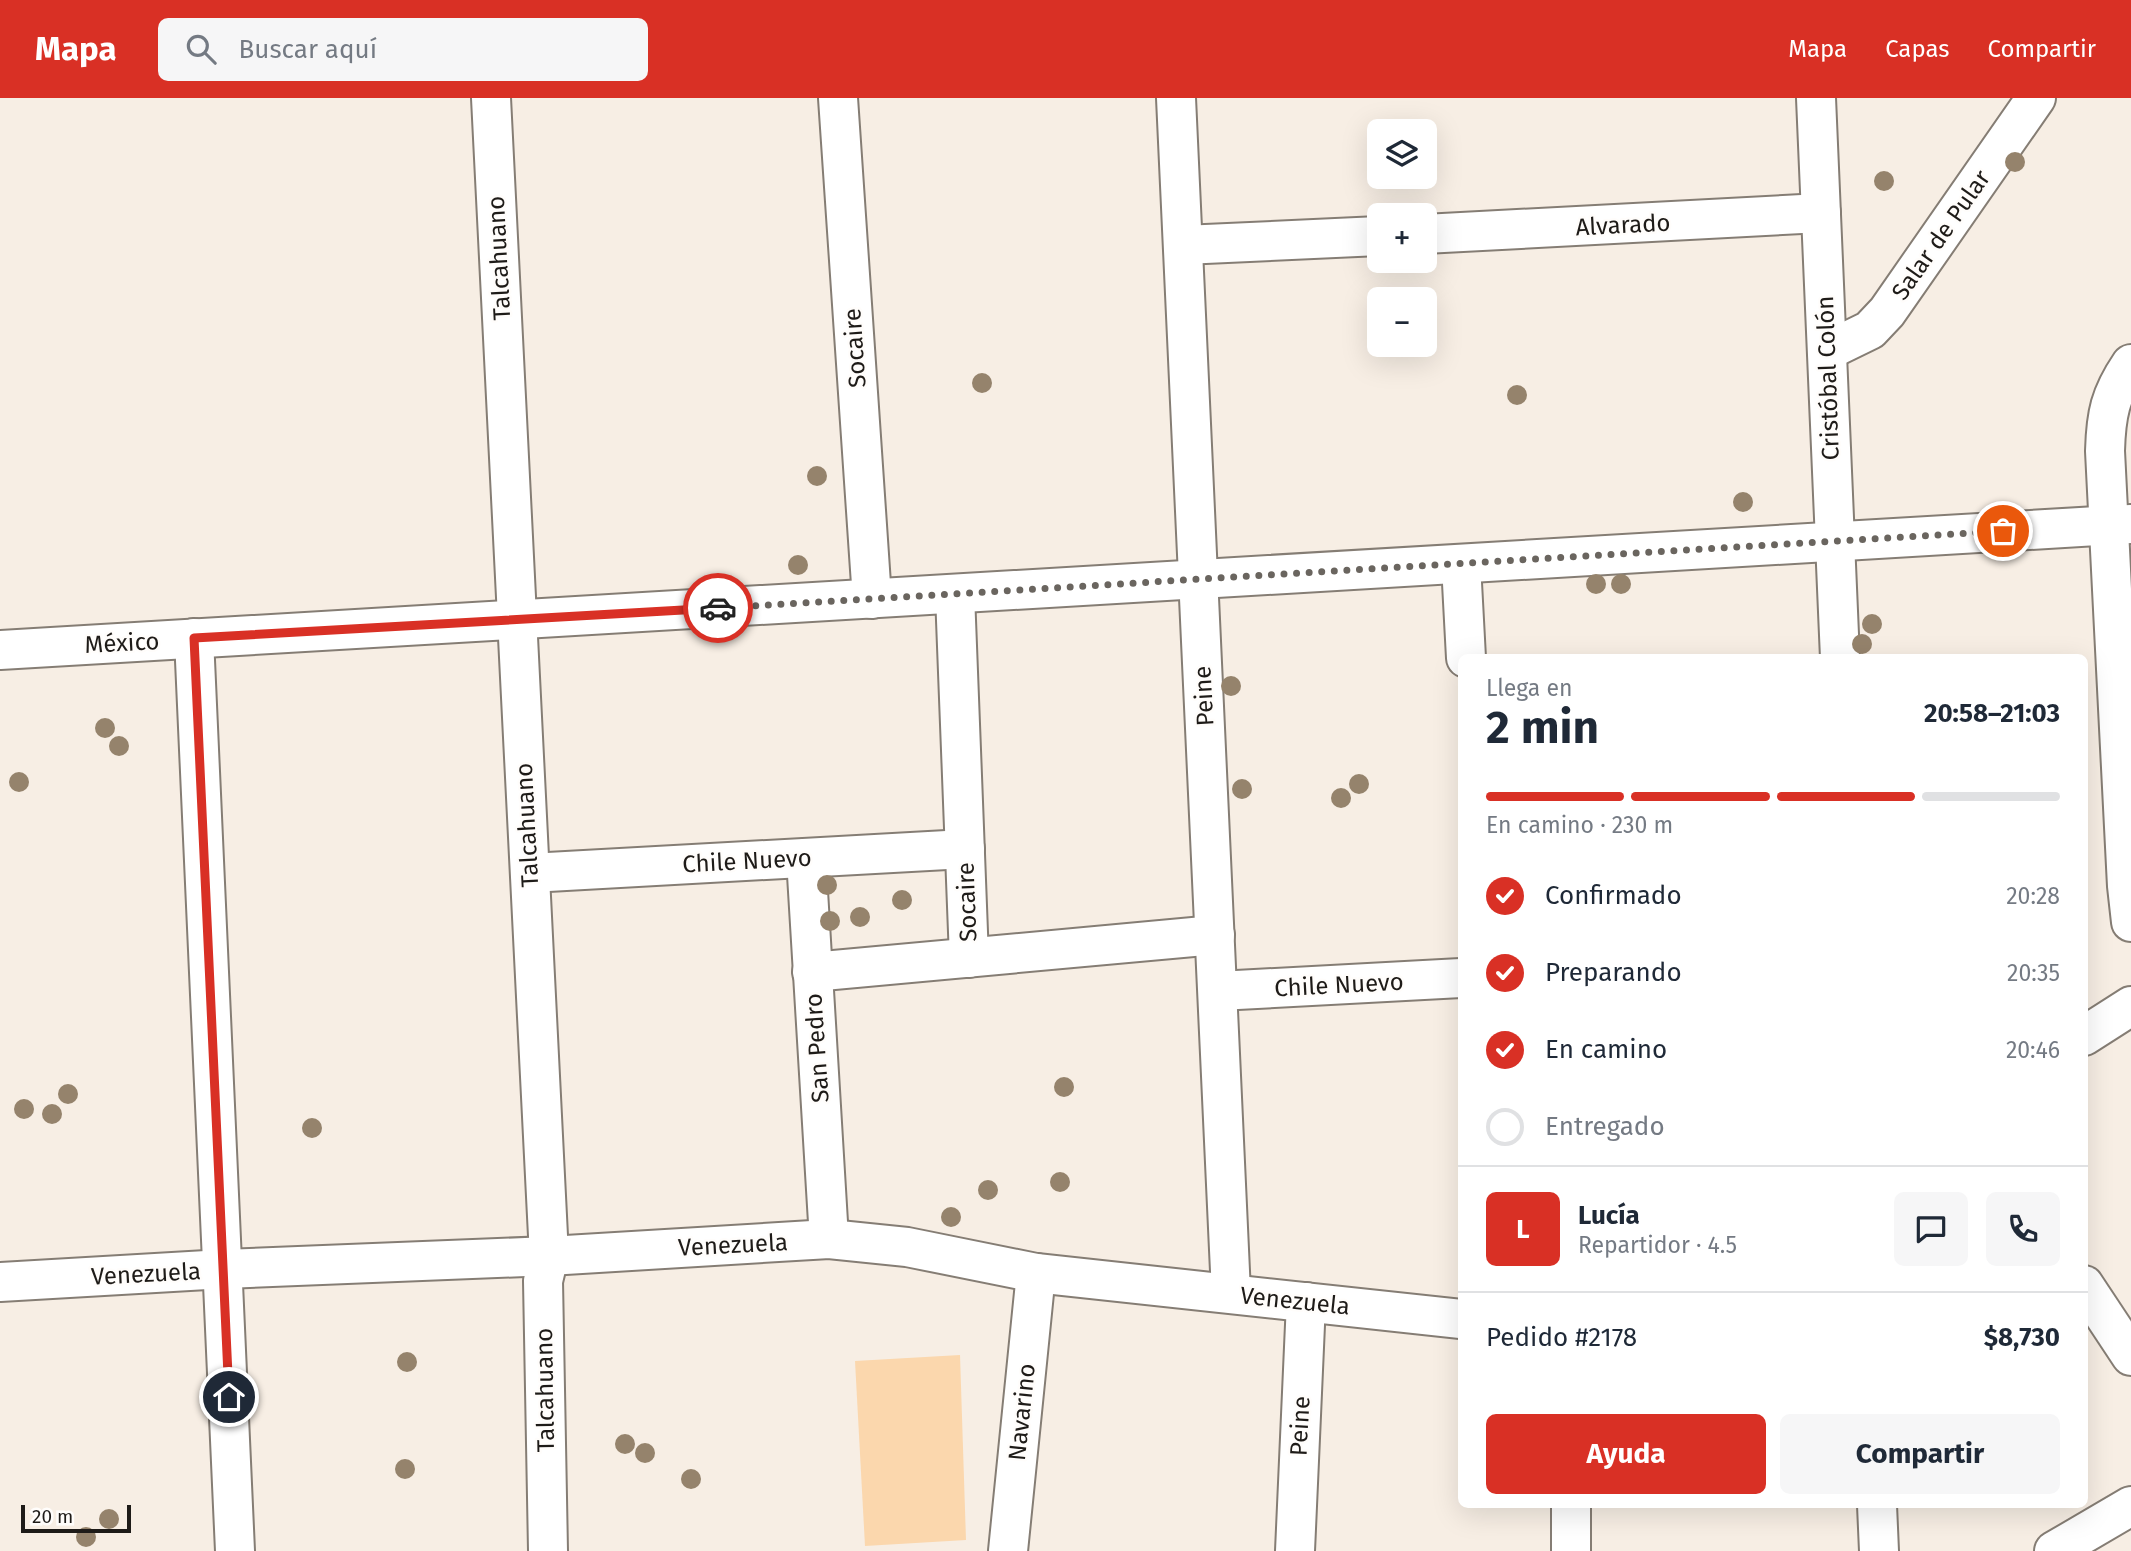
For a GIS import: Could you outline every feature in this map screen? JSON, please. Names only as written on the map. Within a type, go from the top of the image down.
[{"type":"street","name":"Talcahuano","points":[[491,98],[549,1256],[543,1281],[548,1551]]},
{"type":"street","name":"Socaire","points":[[838,98],[872,598]]},
{"type":"street","name":"Peine","points":[[1176,98],[1231,1293]]},
{"type":"street","name":"Cristóbal Colón","points":[[1816,98],[1840,654]]},
{"type":"street","name":"Salar de Pular","points":[[1827,351],[1870,330],[1886,312],[2036,98]]},
{"type":"street","name":"Alvarado","points":[[1437,233],[1821,213]]},
{"type":"street","points":[[1183,245],[1367,237]]},
{"type":"street","points":[[2131,364],[2112,396],[2106,422],[2120,524],[2126,872],[2131,922]]},
{"type":"street","name":"México","points":[[0,650],[2120,524]]},
{"type":"street","points":[[1461,564],[1466,654]]},
{"type":"street","name":"Socaire","points":[[955,594],[969,958]]},
{"type":"street","points":[[194,638],[235,1551]]},
{"type":"street","name":"Chile Nuevo","points":[[530,873],[965,849]]},
{"type":"street","name":"San Pedro","points":[[806,858],[829,1239]]},
{"type":"street","points":[[812,972],[1215,935]]},
{"type":"street","name":"Chile Nuevo","points":[[1218,991],[1458,978]]},
{"type":"street","points":[[2088,1033],[2131,1006]]},
{"type":"street","name":"Venezuela","points":[[0,1282],[224,1269],[549,1256],[829,1239],[906,1247],[1036,1273],[1458,1319]]},
{"type":"street","name":"Navarino","points":[[1008,1551],[1036,1273]]},
{"type":"street","points":[[2088,1291],[2131,1356]]},
{"type":"street","name":"Peine","points":[[1295,1551],[1306,1302]]},
{"type":"street","points":[[2054,1551],[2131,1506]]},
{"type":"street","points":[[1571,1508],[1571,1551]]},
{"type":"street","points":[[1877,1508],[1879,1551]]},
{"type":"shaded area","points":[[960,1355],[966,1540],[865,1546],[855,1361]]},
{"type":"way so far","points":[[718,608],[2003,531]]},
{"type":"route","points":[[229,1397],[194,638],[718,608]]}]
